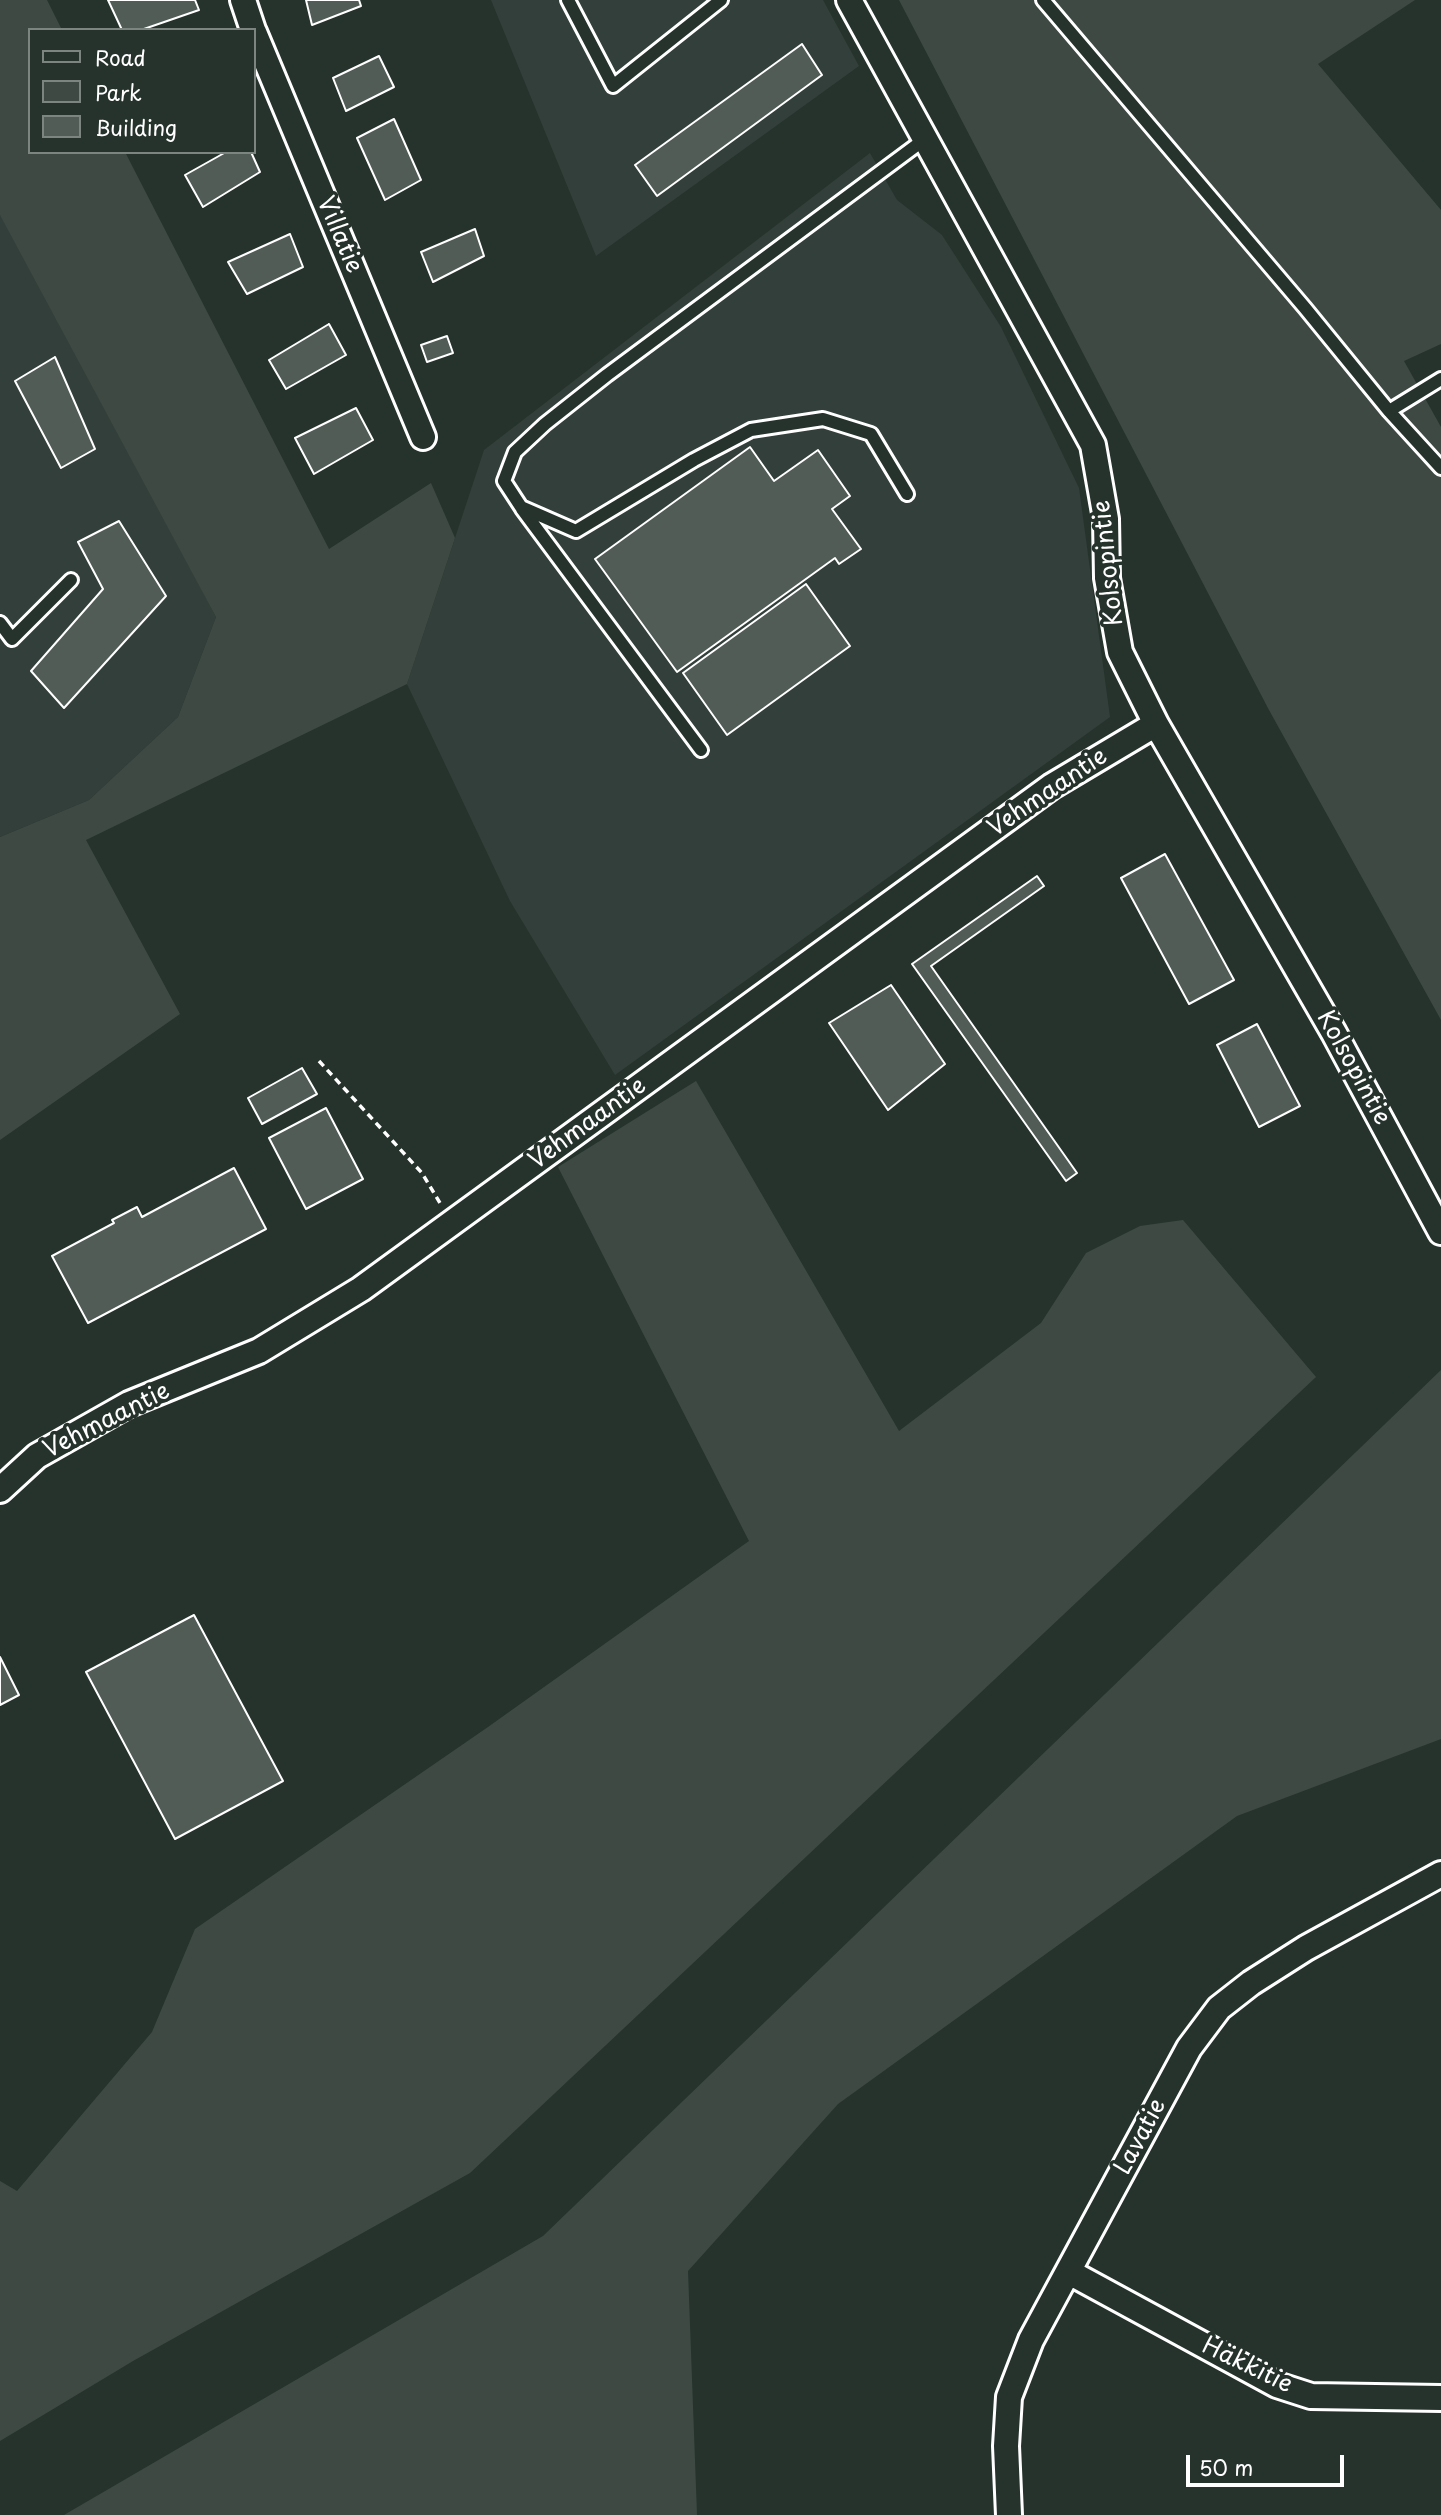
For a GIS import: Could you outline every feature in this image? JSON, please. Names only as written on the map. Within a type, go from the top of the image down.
[{"type":"street","name":"Villatie","points":[[243,0],[252,28]]},
{"type":"street","name":"Kolsopintie","points":[[849,0],[1093,445],[1106,519],[1107,578],[1120,652],[1156,724],[1334,1033],[1441,1232]]},
{"type":"street","name":"Villatie","points":[[256,38],[424,437]]},
{"type":"street","name":"Vehmaantie","points":[[0,1490],[37,1456],[129,1404],[259,1351],[361,1289],[1052,786],[1156,724]]},
{"type":"street","name":"Lavatie","points":[[1009,2515],[1006,2446],[1009,2397],[1031,2340],[1189,2048],[1219,2008],[1251,1983],[1306,1948],[1441,1874]]},
{"type":"street","name":"Häkkitie","points":[[1069,2272],[1278,2385],[1311,2396],[1441,2398]]},
{"type":"lane","points":[[568,0],[613,86],[722,0]]},
{"type":"lane","points":[[1043,0],[1389,411],[1441,468]]},
{"type":"lane","points":[[701,750],[504,481],[515,452],[545,424],[925,139]]},
{"type":"lane","points":[[1389,411],[1441,379]]},
{"type":"lane","points":[[521,507],[576,531],[694,460],[751,430],[823,419],[871,434],[907,494]]},
{"type":"lane","points":[[0,623],[12,639],[71,580]]},
{"type":"path","points":[[318,1061],[422,1173],[452,1223]]},
{"type":"shaded area","points":[[491,0],[823,0],[859,66],[596,256]]},
{"type":"shaded area","points":[[870,153],[897,200],[942,235],[1001,327],[1079,488],[1110,717],[615,1075],[510,901],[407,684],[484,450]]},
{"type":"shaded area","points":[[0,194],[216,617],[178,717],[89,800],[0,837]]},
{"type":"green space","points":[[0,0],[47,0],[61,28],[28,28],[28,154],[126,154],[329,549],[431,483],[455,538],[407,684],[86,840],[180,1014],[0,1140],[0,837],[89,800],[178,717],[216,617],[0,215]]},
{"type":"green space","points":[[899,0],[1415,0],[1318,64],[1441,210],[1441,344],[1404,361],[1441,427],[1441,1020],[1269,710]]},
{"type":"green space","points":[[696,1081],[899,1431],[1041,1323],[1086,1253],[1140,1226],[1183,1220],[1316,1377],[470,2173],[133,2361],[0,2441],[0,2181],[17,2191],[152,2032],[195,1929],[488,1727],[749,1541],[558,1167]]},
{"type":"green space","points":[[1441,1370],[1441,1739],[1237,1816],[838,2104],[688,2271],[697,2515],[64,2515],[543,2236]]},
{"type":"building","points":[[108,0],[195,0],[199,10],[147,28],[121,28]]},
{"type":"building","points":[[306,0],[359,0],[361,6],[312,25]]},
{"type":"building","points":[[802,44],[822,75],[657,196],[635,165]]},
{"type":"building","points":[[379,56],[394,87],[346,111],[333,78]]},
{"type":"building","points":[[394,119],[421,180],[385,200],[357,138]]},
{"type":"building","points":[[222,154],[252,154],[260,172],[203,207],[185,175]]},
{"type":"building","points":[[475,229],[484,256],[433,282],[421,252]]},
{"type":"building","points":[[290,234],[303,267],[247,294],[228,262]]},
{"type":"building","points":[[329,324],[346,355],[286,389],[269,360]]},
{"type":"building","points":[[447,336],[453,353],[427,362],[421,345]]},
{"type":"building","points":[[55,357],[95,449],[61,468],[15,381]]},
{"type":"building","points":[[356,408],[373,440],[314,474],[295,438]]},
{"type":"building","points":[[750,447],[774,481],[818,450],[850,496],[832,509],[861,549],[839,564],[835,558],[677,672],[595,559]]},
{"type":"building","points":[[119,521],[166,596],[64,708],[31,671],[103,589],[78,542]]},
{"type":"building","points":[[806,584],[850,646],[727,735],[683,673]]},
{"type":"building","points":[[1165,854],[1234,980],[1189,1004],[1121,878]]},
{"type":"building","points":[[1037,876],[1044,886],[931,966],[1077,1173],[1066,1181],[912,964]]},
{"type":"building","points":[[891,985],[945,1064],[888,1110],[829,1023]]},
{"type":"building","points":[[1257,1024],[1300,1106],[1259,1127],[1217,1045]]},
{"type":"building","points":[[302,1068],[317,1094],[262,1124],[248,1098]]},
{"type":"building","points":[[326,1108],[363,1179],[306,1209],[269,1138]]},
{"type":"building","points":[[234,1168],[266,1229],[88,1323],[52,1256],[114,1223],[112,1220],[137,1207],[142,1217]]},
{"type":"building","points":[[194,1615],[283,1781],[175,1839],[86,1672]]},
{"type":"building","points":[[0,1657],[19,1695],[0,1705]]}]
